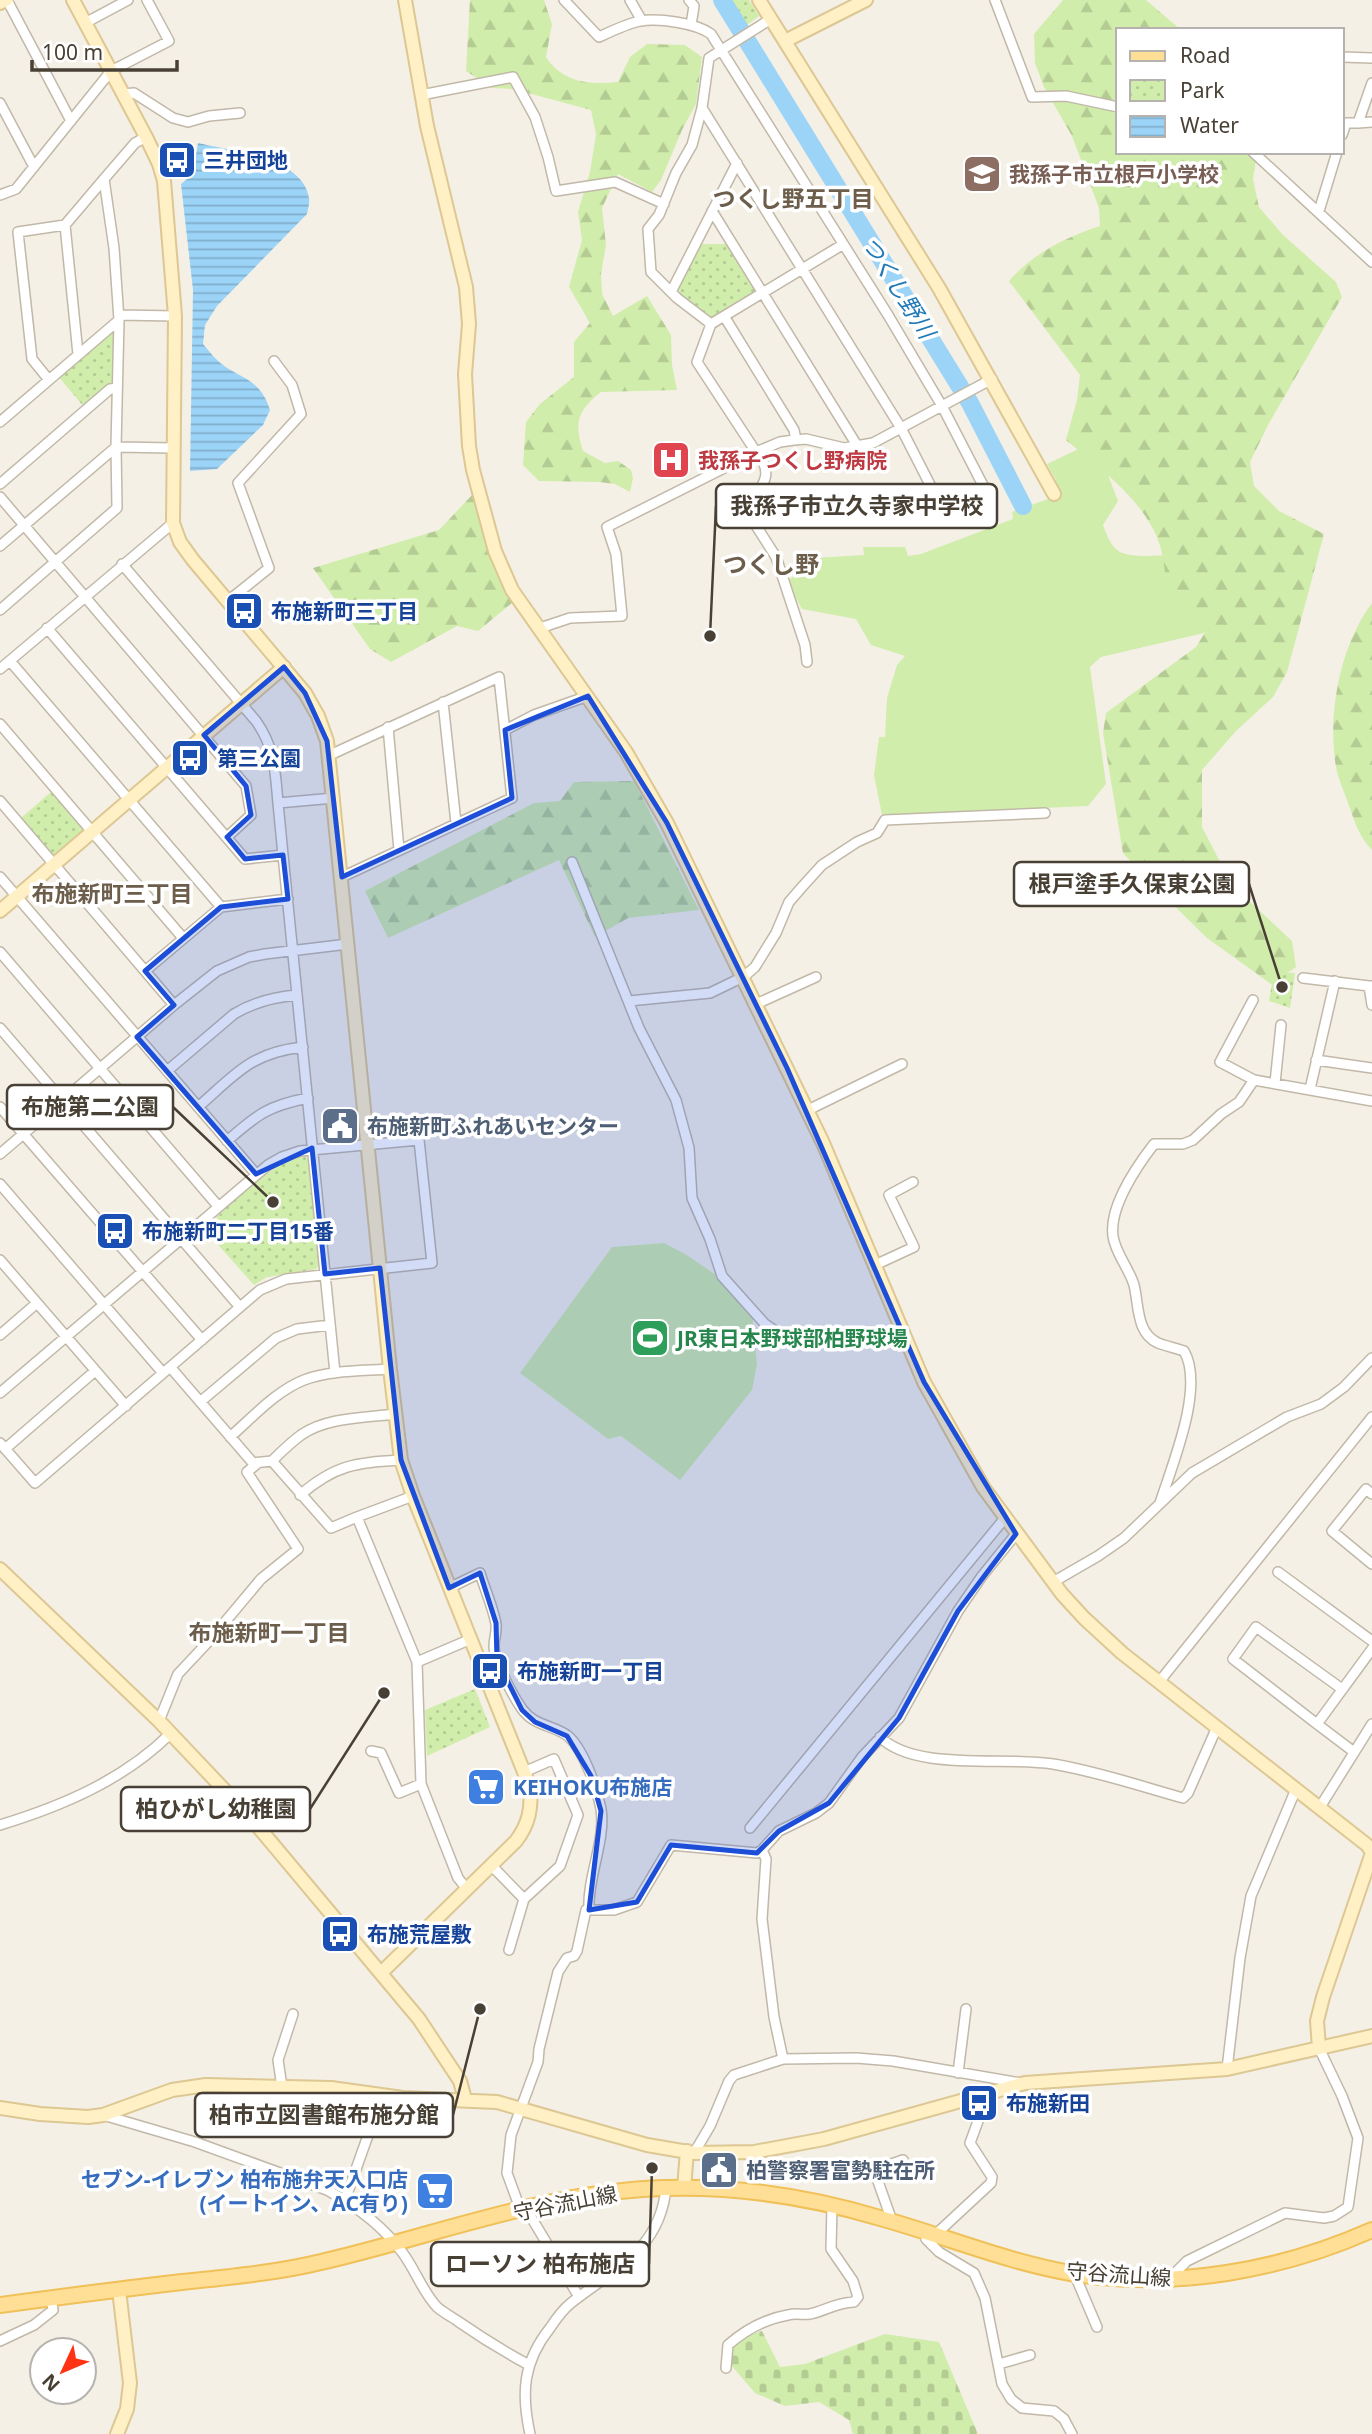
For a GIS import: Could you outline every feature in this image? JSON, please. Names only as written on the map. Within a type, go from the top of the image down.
[{"type":"main road","name":"守谷流山線","points":[[0,2305],[291,2268],[524,2210],[617,2192],[666,2188],[773,2194],[832,2204],[1012,2259],[1077,2274],[1128,2278],[1223,2274],[1271,2265],[1309,2255],[1372,2230]]},
{"type":"street","points":[[0,3],[6,0],[71,121]]},
{"type":"street","points":[[73,0],[146,137],[164,181],[175,316],[173,523],[180,542],[305,693],[318,716],[330,755],[401,1460],[449,1588],[530,1787],[530,1815],[525,1829],[516,1841],[381,1973]]},
{"type":"street","points":[[85,23],[128,0]]},
{"type":"street","points":[[0,195],[16,189],[111,71],[169,41],[148,0]]},
{"type":"street","points":[[405,0],[427,126],[466,287],[469,324],[465,374],[467,427],[473,470],[505,577],[523,607],[588,696],[648,789],[685,860],[741,979],[808,1110],[924,1382],[983,1488],[1053,1582],[1094,1628],[1367,1844],[1372,1852],[1322,1997],[1317,2021],[1319,2048],[1358,2138],[1348,2207],[1334,2216],[1324,2218],[1285,2214],[1187,2261],[1170,2278]]},
{"type":"street","points":[[564,0],[599,37],[642,21],[700,26],[711,34],[942,406],[988,495],[944,512],[901,428],[702,108]]},
{"type":"street","points":[[629,0],[642,21]]},
{"type":"street","points":[[690,0],[694,6],[691,25]]},
{"type":"street","points":[[759,0],[939,288],[1054,494]]},
{"type":"street","points":[[785,41],[866,0]]},
{"type":"street","points":[[995,0],[1032,97],[1066,96],[1116,107]]},
{"type":"street","points":[[711,324],[677,298],[672,290],[651,272],[648,229],[659,215],[676,173],[692,145],[702,108],[709,58],[771,19]]},
{"type":"street","points":[[1344,57],[1372,58]]},
{"type":"street","points":[[421,95],[513,77],[535,117],[556,191],[615,182],[664,204]]},
{"type":"street","points":[[1365,123],[1372,83]]},
{"type":"street","points":[[123,94],[134,93],[173,118],[188,122],[209,116],[240,113]]},
{"type":"street","points":[[0,103],[34,167]]},
{"type":"street","points":[[1344,123],[1365,123],[1372,130]]},
{"type":"street","points":[[49,380],[32,359],[18,232],[65,225],[135,143],[146,137]]},
{"type":"street","points":[[1255,154],[1372,262]]},
{"type":"street","points":[[1319,211],[1336,154]]},
{"type":"street","points":[[672,290],[737,163]]},
{"type":"street","points":[[0,610],[117,508],[119,317],[110,211],[104,179]]},
{"type":"street","points":[[712,211],[858,447]]},
{"type":"street","points":[[65,225],[78,354]]},
{"type":"street","points":[[807,662],[805,645],[776,557],[746,510],[767,475],[767,468],[697,362],[711,324],[842,245]]},
{"type":"street","points":[[0,422],[119,317],[175,316]]},
{"type":"street","points":[[724,316],[794,430],[796,440]]},
{"type":"street","points":[[228,601],[270,568],[238,483],[301,414],[292,385],[274,361]]},
{"type":"street","points":[[540,628],[570,618],[622,616],[616,554],[607,527],[780,442],[806,439],[844,448],[873,443],[992,379]]},
{"type":"street","points":[[0,484],[110,388],[117,388]]},
{"type":"street","points":[[0,546],[116,447],[173,448]]},
{"type":"street","points":[[0,497],[246,786],[251,815],[227,837]]},
{"type":"street","points":[[0,669],[173,523]]},
{"type":"street","points":[[122,564],[241,703],[266,736],[273,753],[335,1373]]},
{"type":"street","points":[[47,628],[245,859],[283,855]]},
{"type":"street","points":[[10,661],[221,907]]},
{"type":"street","points":[[0,911],[284,667]]},
{"type":"street","points":[[330,755],[499,677],[512,797],[342,877]]},
{"type":"street","points":[[505,730],[534,715],[588,696]]},
{"type":"street","points":[[443,702],[456,823]]},
{"type":"street","points":[[0,724],[183,938]]},
{"type":"street","points":[[388,727],[399,850]]},
{"type":"street","points":[[278,803],[334,797]]},
{"type":"street","points":[[0,801],[174,1005]]},
{"type":"street","points":[[629,1001],[710,993],[741,979],[755,967],[776,933],[789,902],[802,887],[822,865],[857,842],[877,833],[885,820],[1045,813]]},
{"type":"street","points":[[572,862],[629,1001],[680,1112],[689,1149],[692,1198],[722,1276],[765,1324],[788,1339]]},
{"type":"street","points":[[0,877],[256,1174]]},
{"type":"street","points":[[145,971],[221,907],[288,899]]},
{"type":"street","points":[[0,1154],[205,979],[234,962],[249,957],[292,949],[348,944]]},
{"type":"street","points":[[0,952],[218,1206]]},
{"type":"street","points":[[754,1005],[816,977]]},
{"type":"street","points":[[1303,978],[1371,986],[1372,1005]]},
{"type":"street","points":[[1310,1089],[1335,981]]},
{"type":"street","points":[[167,1071],[244,1008],[268,999],[297,995]]},
{"type":"street","points":[[1253,1000],[1220,1062],[1254,1080],[1372,1101]]},
{"type":"street","points":[[1275,1083],[1281,1025]]},
{"type":"street","points":[[0,1028],[239,1306]]},
{"type":"street","points":[[198,1107],[250,1062],[278,1050],[303,1047]]},
{"type":"street","points":[[1317,1059],[1372,1068]]},
{"type":"street","points":[[808,1110],[902,1064]]},
{"type":"street","points":[[1160,1503],[1184,1430],[1192,1375],[1190,1362],[1184,1351],[1158,1343],[1144,1329],[1139,1319],[1132,1278],[1112,1235],[1114,1224],[1128,1180],[1154,1144],[1183,1144],[1193,1140],[1221,1114],[1239,1102],[1254,1080]]},
{"type":"street","points":[[227,1141],[265,1110],[282,1103],[308,1098]]},
{"type":"street","points":[[0,1107],[202,1340]]},
{"type":"street","points":[[0,1393],[256,1174],[282,1157],[313,1149],[419,1140],[432,1263],[325,1274],[273,1283],[239,1306],[35,1483],[3,1446],[96,1371]]},
{"type":"street","points":[[875,1265],[915,1247],[889,1195],[912,1182]]},
{"type":"street","points":[[0,1184],[104,1305],[200,1402],[253,1463],[272,1461],[300,1436],[330,1422],[395,1414]]},
{"type":"street","points":[[0,1260],[4,1273],[37,1303],[125,1406]]},
{"type":"street","points":[[0,1335],[37,1303]]},
{"type":"street","points":[[200,1402],[276,1338],[297,1329],[330,1325]]},
{"type":"street","points":[[1053,1582],[1124,1538],[1206,1463],[1287,1417],[1321,1404],[1344,1387],[1372,1359]]},
{"type":"street","points":[[230,1437],[290,1387],[317,1376],[390,1369]]},
{"type":"street","points":[[1159,1682],[1372,1417]]},
{"type":"street","points":[[300,1495],[322,1477],[342,1468],[364,1462],[401,1460]]},
{"type":"street","points":[[272,1461],[331,1528],[413,1496]]},
{"type":"street","points":[[159,1721],[178,1674],[261,1579],[298,1549],[247,1472],[259,1462]]},
{"type":"street","points":[[1371,1490],[1366,1489],[1332,1531],[1372,1564]]},
{"type":"street","points":[[357,1517],[416,1662],[421,1784],[458,1878],[467,1889]]},
{"type":"street","points":[[750,1828],[1005,1518]]},
{"type":"street","points":[[579,2297],[518,2203],[507,2173],[511,2135],[538,2062],[558,1972],[567,1958],[574,1956],[577,1951],[586,1910],[614,1910],[637,1902],[671,1845],[757,1853],[779,1831],[830,1803],[862,1757],[899,1718],[958,1611],[1016,1534]]},
{"type":"street","points":[[0,1569],[172,1733],[250,1817],[433,2039],[460,2081],[466,2099]]},
{"type":"street","points":[[1278,1572],[1372,1641]]},
{"type":"street","points":[[449,1588],[480,1573],[496,1623],[494,1646],[497,1660],[522,1710],[535,1722],[567,1736],[580,1752],[591,1776],[601,1811],[597,1856],[588,1892],[589,1910]]},
{"type":"street","points":[[1342,1689],[1256,1627],[1233,1659],[1354,1752]]},
{"type":"street","points":[[416,1662],[471,1639]]},
{"type":"street","points":[[1317,1724],[1372,1649]]},
{"type":"street","points":[[1320,1807],[1372,1724]]},
{"type":"street","points":[[880,1737],[906,1751],[937,1759],[1053,1764],[1183,1798],[1188,1793],[1217,1727]]},
{"type":"street","points":[[0,1825],[39,1813],[94,1788],[131,1768],[172,1733]]},
{"type":"street","points":[[371,1751],[382,1753],[398,1793],[421,1784]]},
{"type":"street","points":[[509,1950],[524,1899],[560,1866],[578,1815],[554,1759],[524,1772]]},
{"type":"street","points":[[1227,2069],[1240,1955],[1251,1896],[1296,1789]]},
{"type":"street","points":[[762,1850],[766,1860],[762,1919],[774,2017],[783,2059]]},
{"type":"street","points":[[491,1865],[524,1899]]},
{"type":"street","points":[[958,2073],[966,2009]]},
{"type":"street","points":[[282,2087],[278,2060],[293,2014]]},
{"type":"street","points":[[103,2115],[172,2090],[206,2085],[331,2088],[403,2098],[497,2102],[627,2140],[690,2152],[754,2152],[800,2145],[1025,2084],[1227,2069],[1372,2036]]},
{"type":"street","points":[[684,2188],[690,2152],[710,2126],[729,2081],[734,2075],[783,2059],[880,2060],[1025,2084]]},
{"type":"street","points":[[345,2200],[371,2127],[373,2094]]},
{"type":"street","points":[[988,2094],[970,2143],[992,2177],[991,2183],[926,2239],[939,2252],[974,2273],[985,2298],[1002,2385],[1011,2399],[1022,2407],[1054,2411],[1064,2418],[1073,2434]]},
{"type":"street","points":[[0,2108],[64,2116],[103,2115],[195,2142],[327,2190],[373,2221],[394,2244],[438,2308],[494,2346],[529,2365]]},
{"type":"street","points":[[892,2221],[874,2170],[903,2160]]},
{"type":"street","points":[[530,2434],[524,2406],[529,2365],[538,2343],[564,2309],[641,2249],[665,2205],[666,2188]]},
{"type":"street","points":[[726,2368],[728,2345],[741,2334],[768,2320],[790,2314],[810,2314],[837,2303],[854,2302],[859,2297],[853,2281],[831,2249],[832,2204]]},
{"type":"street","points":[[1077,2274],[1077,2280],[1097,2327]]},
{"type":"street","points":[[117,2434],[127,2409],[130,2383],[119,2290]]},
{"type":"street","points":[[0,2341],[34,2325],[53,2310],[51,2298]]},
{"type":"street","points":[[999,2364],[1030,2355]]},
{"type":"highlighted area","points":[[284,667],[305,693],[327,741],[342,877],[512,798],[505,730],[588,696],[667,823],[787,1068],[924,1382],[1016,1534],[958,1611],[899,1718],[829,1803],[779,1831],[757,1853],[671,1845],[637,1902],[589,1910],[601,1811],[591,1776],[567,1736],[535,1722],[522,1710],[497,1660],[496,1623],[480,1573],[449,1588],[401,1460],[380,1268],[325,1274],[312,1148],[256,1174],[137,1037],[174,1005],[145,971],[221,907],[288,899],[283,855],[245,859],[227,837],[251,815],[246,786],[204,735]]},
{"type":"green space","points":[[470,0],[544,0],[552,24],[546,57],[560,72],[578,80],[618,82],[630,57],[647,44],[685,45],[702,57],[696,104],[661,180],[652,192],[618,174],[602,208],[606,245],[601,274],[602,294],[613,316],[647,296],[671,335],[672,365],[677,390],[601,392],[582,412],[578,425],[583,451],[605,463],[618,461],[631,470],[633,478],[630,492],[615,484],[599,482],[539,481],[523,465],[526,422],[540,404],[574,377],[574,342],[590,323],[569,287],[582,240],[578,212],[590,172],[596,134],[591,110],[513,89],[492,88],[466,71]]},
{"type":"green space","points":[[727,0],[749,0],[759,16],[744,27]]},
{"type":"green space","points":[[1063,0],[1146,0],[1179,28],[1116,28],[1116,154],[1260,154],[1253,179],[1259,207],[1283,235],[1336,282],[1342,297],[1268,425],[1250,462],[1254,486],[1279,511],[1324,534],[1287,672],[1273,697],[1236,731],[1202,770],[1202,827],[1232,885],[1292,941],[1296,967],[1271,984],[1207,938],[1123,853],[1103,733],[1106,713],[1196,647],[1206,631],[1195,606],[1165,579],[1163,556],[1146,517],[1117,483],[1066,440],[1077,400],[1080,375],[1009,281],[1050,247],[1100,226],[1099,208],[1072,136],[1044,87],[1035,63],[1034,34]]},
{"type":"green space","points":[[701,244],[727,244],[756,290],[755,294],[717,318],[711,317],[680,294],[679,289]]},
{"type":"green space","points":[[110,332],[113,334],[114,382],[84,407],[58,376]]},
{"type":"green space","points":[[1095,441],[1118,501],[1103,525],[1117,550],[1145,556],[1244,545],[1210,627],[1204,633],[1101,657],[1090,667],[1106,784],[1088,806],[882,815],[874,775],[879,737],[885,737],[887,698],[897,665],[905,656],[871,645],[856,619],[802,609],[787,582],[813,558],[864,555],[863,547],[905,547],[908,556],[921,554],[1013,519],[1012,512],[1059,495],[1052,481],[1056,480],[1047,464]]},
{"type":"green space","points":[[473,494],[493,563],[513,602],[478,631],[457,626],[391,662],[370,649],[313,568],[439,530]]},
{"type":"green space","points":[[1372,603],[1372,850],[1357,828],[1338,776],[1333,725],[1344,660],[1361,620]]},
{"type":"green space","points":[[634,781],[699,910],[628,918],[595,937],[559,860],[388,938],[365,891],[534,803],[560,801],[574,782]]},
{"type":"green space","points":[[51,792],[84,830],[54,856],[21,818]]},
{"type":"green space","points":[[1274,972],[1295,973],[1290,1008],[1269,1001]]},
{"type":"green space","points":[[305,1156],[309,1161],[319,1265],[316,1269],[267,1277],[254,1285],[204,1229],[263,1176],[276,1167]]},
{"type":"green space","name":"JR東日本野球部柏野球場","points":[[664,1243],[728,1283],[752,1311],[757,1364],[752,1390],[680,1480],[621,1436],[608,1439],[520,1373],[612,1247]]},
{"type":"green space","points":[[475,1689],[490,1727],[427,1756],[425,1710]]},
{"type":"green space","points":[[762,2331],[780,2367],[805,2364],[885,2334],[939,2342],[978,2434],[853,2434],[849,2420],[819,2402],[785,2406],[755,2393],[731,2365],[732,2349],[749,2335]]},
{"type":"water","points":[[198,143],[246,153],[280,165],[294,173],[304,184],[309,201],[307,214],[217,306],[205,325],[203,344],[222,364],[253,383],[265,398],[270,410],[263,425],[217,469],[190,471],[193,290],[181,184],[193,174]]},
{"type":"waterway","name":"つくし野川","points":[[722,0],[970,403],[1023,506]]},
{"type":"place","name":"三井団地","points":[[177,160]]},
{"type":"place","name":"我孫子市立根戸小学校","points":[[982,174]]},
{"type":"place","name":"我孫子つくし野病院","points":[[671,460]]},
{"type":"place","name":"布施新町三丁目","points":[[244,611]]},
{"type":"place","name":"我孫子市立久寺家中学校","points":[[710,636]]},
{"type":"place","name":"第三公園","points":[[190,758]]},
{"type":"place","name":"根戸塗手久保東公園","points":[[1282,987]]},
{"type":"place","name":"布施新町ふれあいセンター","points":[[340,1126]]},
{"type":"place","name":"布施第二公園","points":[[273,1202]]},
{"type":"place","name":"布施新町二丁目15番","points":[[115,1231]]},
{"type":"place","name":"JR東日本野球部柏野球場","points":[[650,1338]]},
{"type":"place","name":"布施新町一丁目","points":[[490,1671]]},
{"type":"place","name":"柏ひがし幼稚園","points":[[384,1693]]},
{"type":"place","name":"KEIHOKU布施店","points":[[486,1787]]},
{"type":"place","name":"布施荒屋敷","points":[[340,1934]]},
{"type":"place","name":"柏市立図書館布施分館","points":[[480,2009]]},
{"type":"place","name":"布施新田","points":[[979,2103]]},
{"type":"place","name":"ローソン 柏布施店","points":[[652,2168]]},
{"type":"place","name":"柏警察署富勢駐在所","points":[[719,2170]]},
{"type":"place","name":"セブン-イレブン 柏布施弁天入口店 (イートイン、AC有り)","points":[[435,2191]]},
{"type":"district","name":"つくし野五丁目","points":[[793,198]]},
{"type":"district","name":"つくし野","points":[[771,563]]},
{"type":"district","name":"布施新町三丁目","points":[[112,893]]},
{"type":"district","name":"布施新町一丁目","points":[[269,1632]]}]
